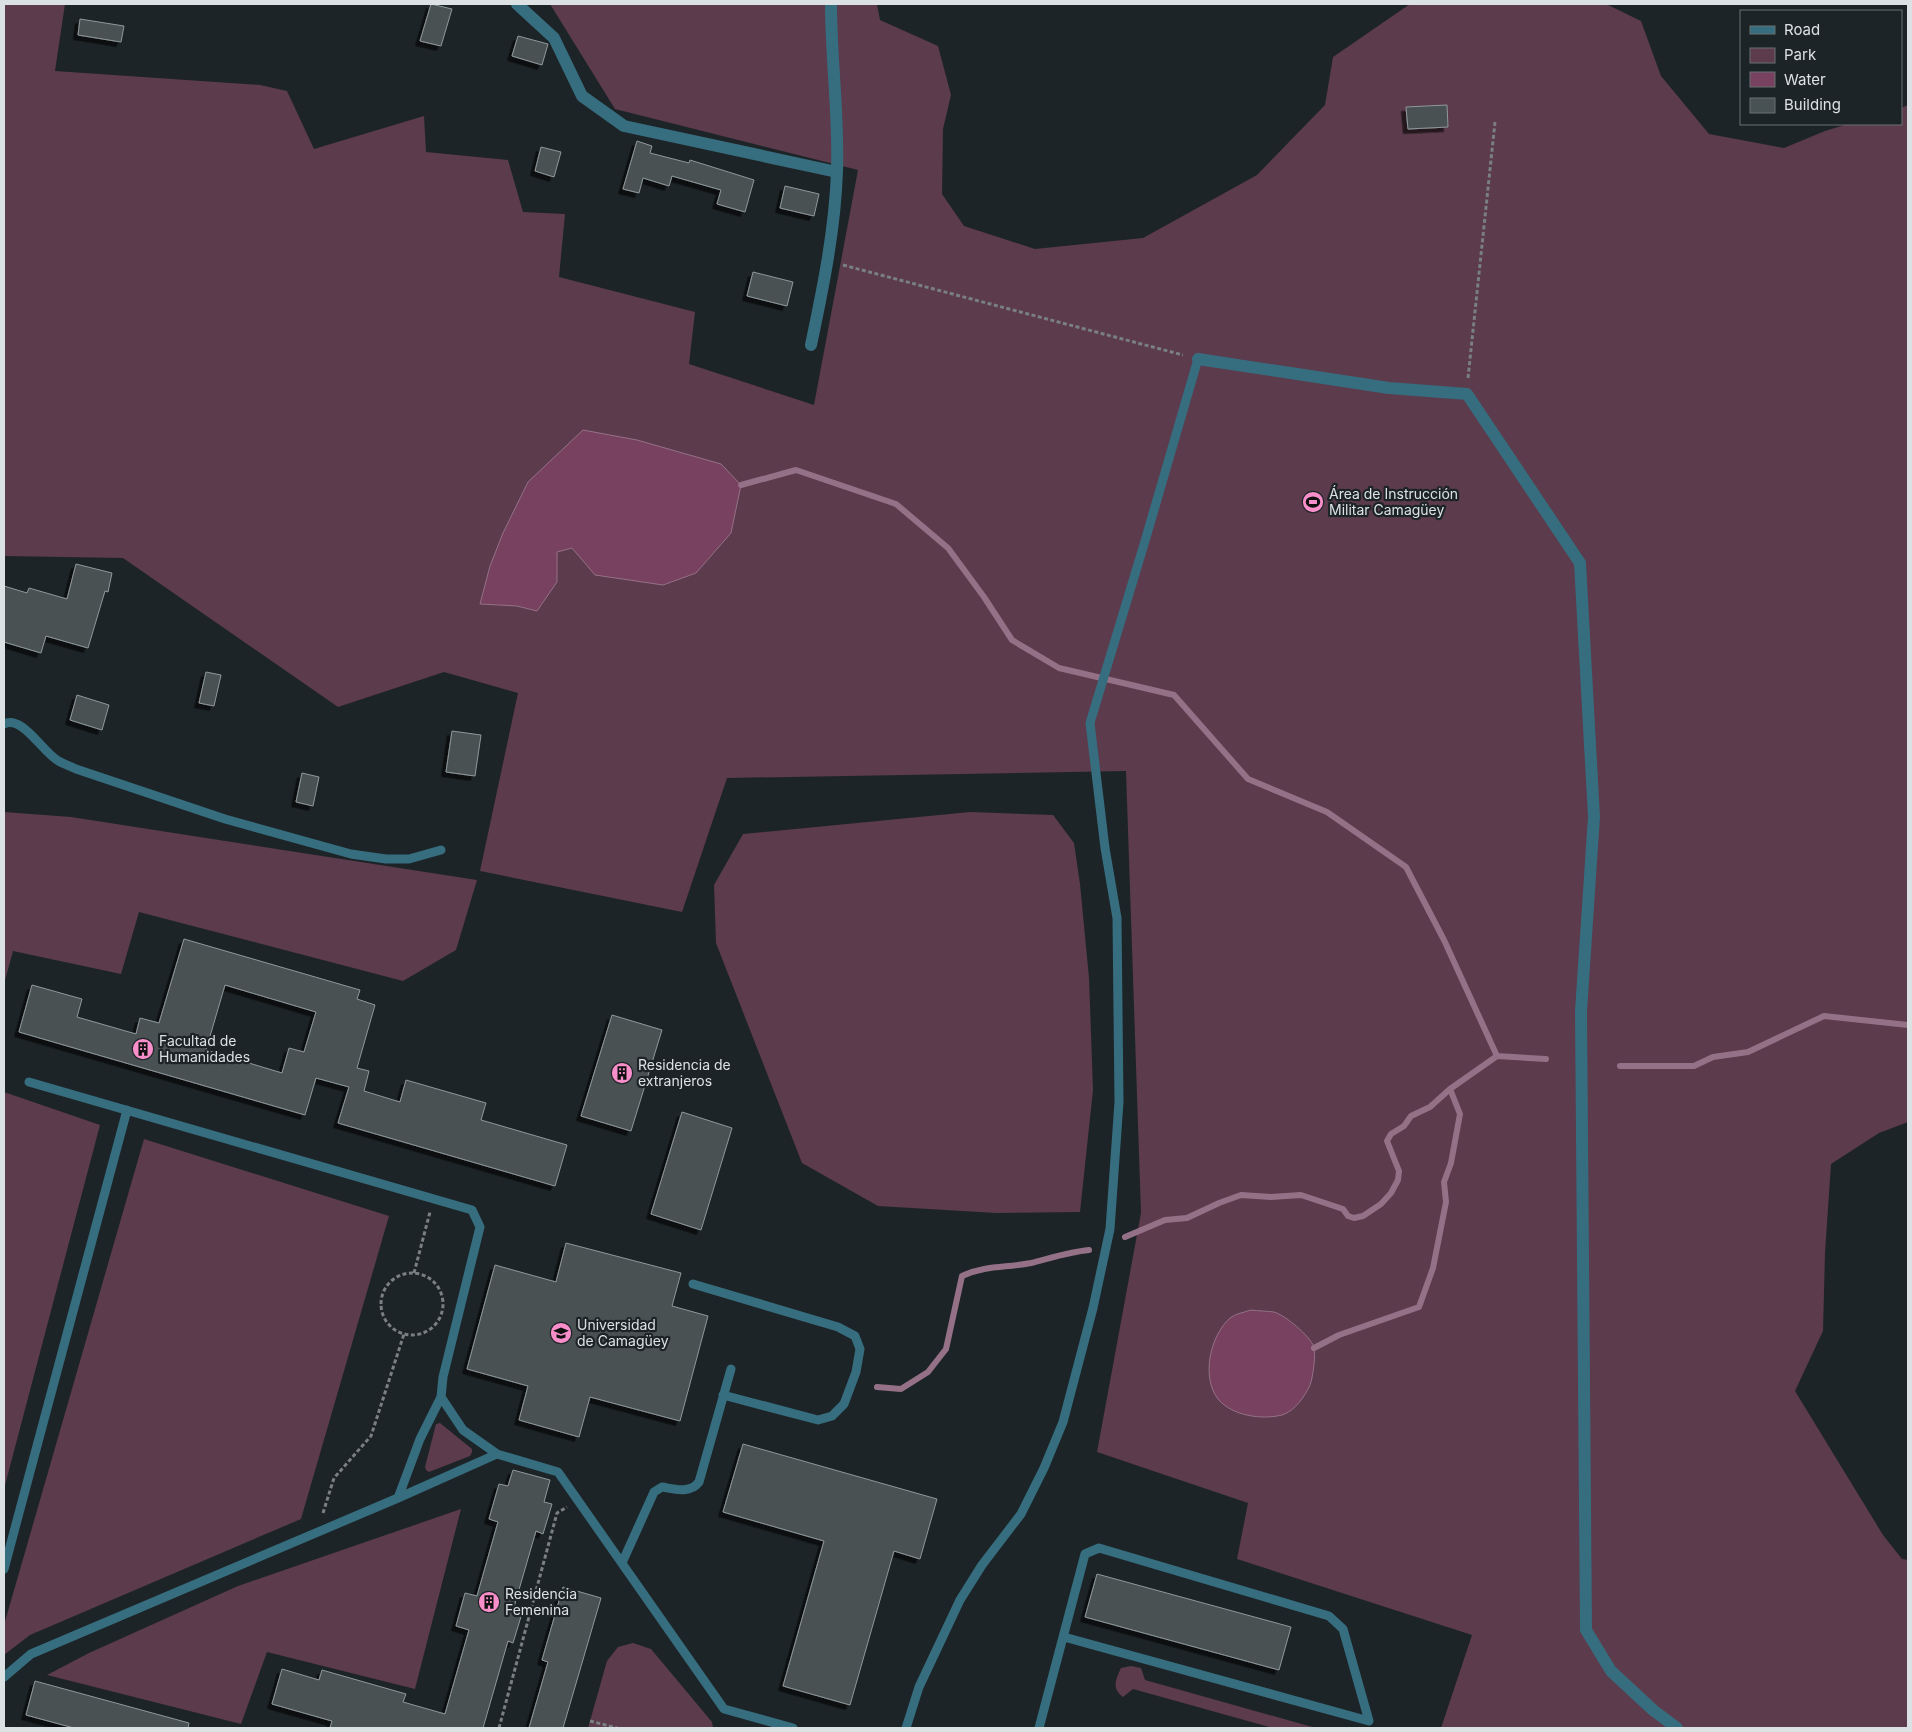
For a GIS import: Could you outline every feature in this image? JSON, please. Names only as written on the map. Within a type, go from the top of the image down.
[{"type":"street","points":[[517,4],[554,38],[582,96],[624,126],[837,172]]},
{"type":"street","points":[[811,345],[828,261],[837,172],[836,96],[831,48],[831,4]]},
{"type":"street","points":[[1198,359],[1389,388],[1467,394],[1580,564],[1594,817],[1581,1011],[1586,1630],[1611,1671],[1653,1710],[1677,1728]]},
{"type":"lane","points":[[906,1728],[919,1687],[960,1600],[982,1565],[1021,1514],[1044,1468],[1059,1431],[1093,1308],[1110,1229],[1120,1102],[1117,918],[1105,848],[1090,723],[1146,541],[1198,359]]},
{"type":"lane","points":[[4,724],[6,722],[23,726],[44,750],[57,760],[76,769],[225,819],[351,854],[386,859],[410,859],[441,850]]},
{"type":"lane","points":[[29,1082],[472,1210],[480,1227],[443,1377],[441,1397],[420,1439],[398,1498]]},
{"type":"lane","points":[[4,1569],[127,1110]]},
{"type":"lane","points":[[692,1284],[838,1327],[855,1336],[860,1349],[856,1372],[844,1404],[832,1416],[818,1420],[723,1395]]},
{"type":"lane","points":[[622,1563],[654,1492],[662,1487],[691,1489],[699,1482],[731,1369]]},
{"type":"lane","points":[[441,1397],[463,1430],[497,1454],[558,1472],[724,1709],[793,1728]]},
{"type":"lane","points":[[4,1678],[31,1654],[317,1533],[497,1454]]},
{"type":"lane","points":[[1039,1728],[1085,1554],[1098,1548],[1329,1616],[1343,1629],[1369,1721],[1064,1636]]},
{"type":"path","points":[[1467,394],[1495,122]]},
{"type":"path","points":[[828,261],[1198,359]]},
{"type":"path","points":[[414,1273],[434,1199]]},
{"type":"path","points":[[403,1274],[423,1274],[437,1285],[443,1303],[442,1312],[432,1328],[423,1333],[404,1334],[395,1330],[382,1314],[380,1304],[382,1294],[394,1278],[403,1274]]},
{"type":"path","points":[[317,1533],[334,1478],[371,1436],[404,1334]]},
{"type":"path","points":[[499,1728],[558,1513],[578,1500]]},
{"type":"path","points":[[590,1720],[618,1728]]},
{"type":"green space","points":[[4,4],[65,4],[55,71],[260,85],[287,91],[314,149],[424,116],[426,152],[508,160],[523,212],[565,214],[559,277],[695,312],[689,364],[814,405],[858,170],[615,109],[550,4],[877,4],[880,20],[938,46],[951,95],[943,129],[942,194],[964,226],[1035,249],[1143,238],[1257,175],[1325,105],[1333,57],[1410,4],[1606,4],[1641,21],[1661,76],[1709,134],[1784,148],[1845,125],[1902,125],[1902,108],[1908,105],[1908,1122],[1879,1133],[1831,1164],[1825,1253],[1823,1331],[1795,1391],[1883,1535],[1902,1559],[1908,1560],[1908,1728],[1441,1728],[1472,1635],[1237,1559],[1248,1503],[1097,1452],[1141,1213],[1126,771],[727,778],[682,912],[480,871],[518,693],[444,672],[338,707],[123,558],[4,556]]},
{"type":"green space","points":[[4,812],[71,817],[477,880],[456,950],[403,981],[139,912],[121,974],[13,951],[4,984]]},
{"type":"green space","points":[[970,812],[1053,815],[1074,843],[1089,978],[1093,1090],[1080,1212],[996,1213],[878,1206],[802,1163],[716,943],[714,885],[743,834]]},
{"type":"green space","points":[[4,1092],[100,1125],[4,1489]]},
{"type":"green space","points":[[144,1139],[389,1216],[301,1519],[30,1635],[4,1655],[4,1625]]},
{"type":"green space","points":[[440,1423],[472,1449],[472,1452],[470,1456],[429,1472],[425,1467],[436,1424]]},
{"type":"green space","points":[[461,1509],[415,1689],[267,1652],[241,1724],[47,1675],[89,1653],[238,1586]]},
{"type":"green space","points":[[633,1643],[651,1649],[712,1722],[713,1728],[588,1728],[607,1661],[618,1647]]},
{"type":"green space","points":[[1131,1666],[1141,1668],[1145,1680],[1316,1728],[1273,1728],[1133,1689],[1123,1697],[1117,1690],[1116,1680],[1121,1668]]},
{"type":"water","points":[[583,430],[637,440],[721,464],[741,485],[731,533],[696,573],[663,585],[595,575],[572,548],[557,552],[557,582],[537,611],[517,606],[480,604],[490,566],[503,533],[528,482]]},
{"type":"water","points":[[1251,1310],[1279,1314],[1297,1326],[1312,1342],[1314,1347],[1314,1366],[1310,1385],[1295,1407],[1282,1415],[1257,1417],[1239,1413],[1224,1405],[1218,1399],[1210,1380],[1210,1357],[1217,1335],[1230,1318]]},
{"type":"building","points":[[431,4],[452,9],[441,46],[420,41]]},
{"type":"building","points":[[80,19],[124,26],[121,42],[78,35]]},
{"type":"building","points":[[518,36],[548,44],[542,65],[512,56]]},
{"type":"building","points":[[1447,105],[1448,127],[1408,129],[1406,107]]},
{"type":"building","points":[[637,141],[652,146],[650,153],[689,163],[690,160],[754,180],[745,212],[717,204],[721,190],[672,176],[669,186],[643,178],[639,193],[623,189]]},
{"type":"building","points":[[541,147],[561,152],[554,177],[535,171]]},
{"type":"building","points":[[785,186],[819,194],[814,216],[780,208]]},
{"type":"building","points":[[753,272],[793,282],[787,306],[747,296]]},
{"type":"building","points":[[76,564],[112,573],[108,592],[105,591],[88,648],[46,636],[41,653],[4,642],[4,586],[27,593],[29,588],[67,599]]},
{"type":"building","points":[[206,672],[221,675],[214,706],[199,703]]},
{"type":"building","points":[[77,695],[109,705],[102,730],[70,720]]},
{"type":"building","points":[[452,731],[481,735],[475,776],[446,772]]},
{"type":"building","points":[[302,773],[319,777],[313,806],[296,802]]},
{"type":"building","points":[[184,939],[360,990],[357,999],[375,1005],[357,1068],[369,1071],[364,1091],[400,1102],[406,1080],[486,1103],[481,1120],[567,1145],[555,1186],[338,1123],[349,1087],[316,1078],[305,1115],[19,1032],[32,985],[82,999],[77,1017],[136,1034],[140,1018],[159,1023]],"holes":[[[225,985],[316,1012],[304,1052],[289,1048],[282,1073],[206,1050]]]},
{"type":"building","name":"Residencia de extranjeros","points":[[612,1015],[662,1030],[631,1131],[581,1116]]},
{"type":"building","points":[[682,1112],[732,1128],[701,1230],[651,1214]]},
{"type":"building","points":[[566,1243],[681,1273],[672,1306],[708,1316],[680,1421],[590,1397],[579,1437],[519,1420],[528,1386],[467,1369],[495,1265],[556,1282]]},
{"type":"building","points":[[743,1444],[937,1499],[920,1559],[894,1551],[850,1705],[783,1686],[824,1541],[723,1512]]},
{"type":"building","name":"Residencia Femenina","points":[[513,1470],[550,1480],[544,1502],[552,1504],[543,1534],[536,1531],[514,1607],[523,1610],[513,1643],[508,1641],[483,1728],[330,1728],[332,1721],[272,1704],[282,1669],[319,1680],[322,1670],[406,1694],[403,1702],[445,1714],[469,1630],[456,1626],[465,1593],[477,1596],[498,1522],[489,1519],[499,1484],[508,1486]]},
{"type":"building","points":[[1097,1574],[1291,1627],[1279,1670],[1085,1617]]},
{"type":"building","points":[[563,1587],[601,1598],[563,1728],[529,1728],[548,1662],[542,1660]]},
{"type":"building","points":[[35,1681],[189,1723],[188,1728],[74,1728],[26,1715]]},
{"type":"waterway","points":[[741,485],[796,470],[896,504],[948,548],[984,597],[1012,640],[1059,668],[1174,695],[1248,779],[1327,812],[1406,867],[1444,940],[1497,1056]]},
{"type":"waterway","points":[[1620,1066],[1694,1066],[1713,1057],[1748,1052],[1824,1016],[1908,1025]]},
{"type":"waterway","points":[[1125,1237],[1165,1220],[1187,1218],[1241,1195],[1271,1197],[1301,1195],[1343,1209],[1348,1216],[1354,1218],[1363,1216],[1381,1204],[1391,1193],[1398,1180],[1399,1171],[1387,1141],[1391,1134],[1404,1126],[1411,1116],[1430,1107],[1450,1089],[1497,1056],[1546,1059]]},
{"type":"waterway","points":[[1314,1348],[1339,1335],[1419,1307],[1433,1268],[1446,1202],[1444,1182],[1451,1163],[1460,1114],[1450,1089]]},
{"type":"waterway","points":[[877,1387],[901,1389],[928,1372],[946,1349],[962,1276],[988,1268],[1022,1265],[1089,1250]]},
{"type":"place","name":"Área de Instrucción Militar Camagüey","points":[[1313,502]]},
{"type":"place","name":"Facultad de Humanidades","points":[[143,1049]]},
{"type":"place","name":"Residencia de extranjeros","points":[[622,1073]]},
{"type":"place","name":"Universidad de Camagüey","points":[[561,1333]]},
{"type":"place","name":"Residencia Femenina","points":[[489,1602]]}]
